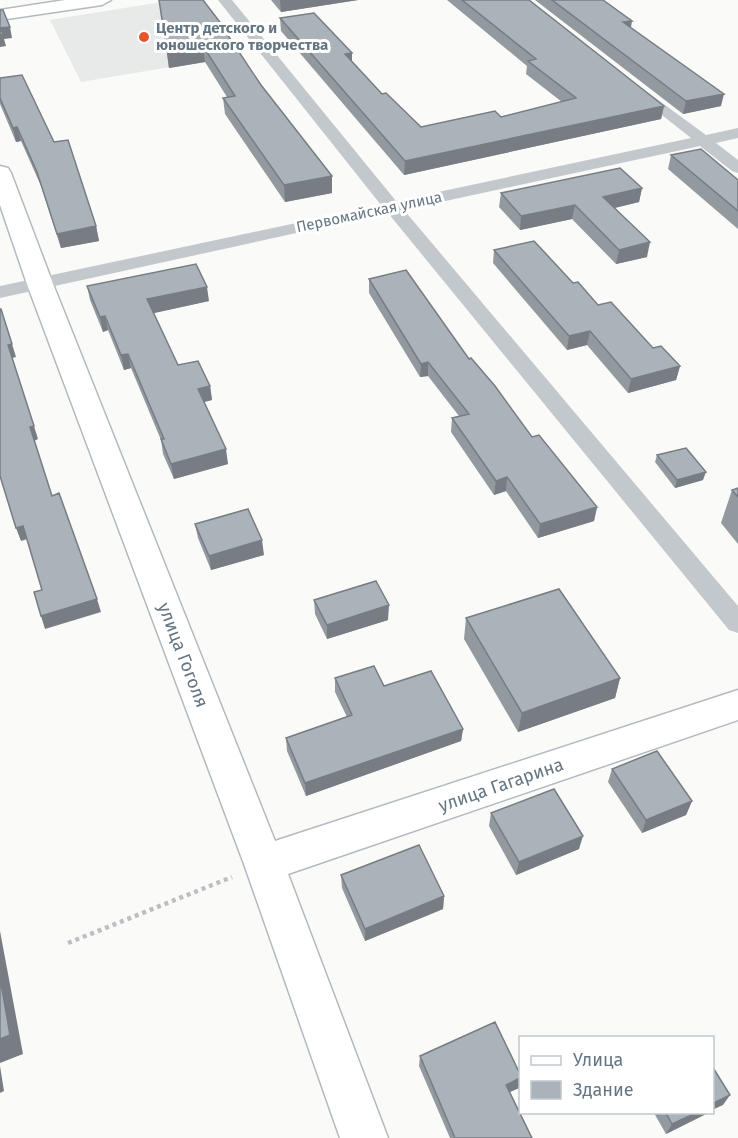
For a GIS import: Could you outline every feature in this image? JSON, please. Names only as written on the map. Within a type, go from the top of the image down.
[{"type":"street","points":[[0,15],[102,0]]},
{"type":"street","points":[[225,0],[392,207],[738,623]]},
{"type":"street","points":[[627,81],[738,168]]},
{"type":"street","name":"Первомайская улица","points":[[0,292],[738,133]]},
{"type":"street","name":"улица Гоголя","points":[[0,173],[40,284],[264,864],[364,1138]]},
{"type":"street","name":"улица Гагарина","points":[[264,864],[738,705]]},
{"type":"path","points":[[69,943],[264,864]]},
{"type":"shaded area","name":"Центр детского и юношеского творчества","points":[[174,0],[204,0],[242,55],[81,82],[50,20]]},
{"type":"building","points":[[159,0],[203,0],[229,34],[227,34],[261,85],[332,176],[284,185],[223,98],[235,96],[203,46],[167,52]]},
{"type":"building","points":[[462,0],[529,0],[664,106],[405,161],[280,18],[314,13],[352,53],[345,54],[382,94],[386,93],[421,127],[495,111],[501,117],[576,98],[528,61],[536,59]]},
{"type":"building","points":[[552,0],[603,0],[632,21],[623,22],[724,94],[686,101]]},
{"type":"building","points":[[0,10],[3,10],[10,27],[0,28]]},
{"type":"building","points":[[22,75],[54,142],[68,140],[96,226],[57,234],[37,172],[17,127],[13,128],[0,98],[0,78]]},
{"type":"building","points":[[701,149],[738,180],[738,211],[671,155]]},
{"type":"building","points":[[620,168],[642,188],[603,197],[650,242],[619,250],[575,205],[521,216],[501,193]]},
{"type":"building","points":[[534,241],[573,283],[578,282],[598,305],[611,302],[653,348],[661,346],[680,366],[631,379],[590,331],[569,336],[494,250]]},
{"type":"building","points":[[196,264],[207,287],[147,299],[178,365],[198,361],[210,386],[198,389],[226,449],[171,464],[161,439],[164,439],[128,354],[121,355],[105,316],[100,317],[87,286]]},
{"type":"building","points":[[406,270],[469,359],[471,358],[495,386],[532,437],[539,435],[597,507],[540,524],[507,477],[496,481],[452,418],[469,414],[428,362],[421,364],[369,279]]},
{"type":"building","points":[[0,309],[12,344],[8,345],[34,426],[30,427],[52,496],[59,493],[97,599],[41,616],[34,592],[42,590],[23,526],[16,528],[0,476]]},
{"type":"building","points":[[686,448],[706,472],[677,480],[657,455]]},
{"type":"building","points":[[738,488],[738,497],[732,490]]},
{"type":"building","points":[[248,509],[262,540],[209,556],[195,524]]},
{"type":"building","points":[[376,581],[389,605],[327,625],[314,600]]},
{"type":"building","points":[[559,589],[620,678],[522,713],[466,618]]},
{"type":"building","points":[[374,666],[384,686],[431,671],[463,729],[305,783],[286,738],[352,715],[335,678]]},
{"type":"building","points":[[657,751],[692,801],[646,820],[612,769]]},
{"type":"building","points":[[554,789],[583,836],[519,862],[491,813]]},
{"type":"building","points":[[419,845],[444,896],[365,929],[341,875]]},
{"type":"building","points":[[0,978],[10,1035],[0,1039]]},
{"type":"building","points":[[495,1022],[519,1072],[519,1078],[506,1085],[532,1138],[455,1138],[420,1056]]},
{"type":"building","points":[[714,1069],[730,1095],[714,1103]]},
{"type":"building","points":[[667,1114],[694,1114],[672,1124]]},
{"type":"place","name":"Центр детского и юношеского творчества","points":[[144,37]]}]
